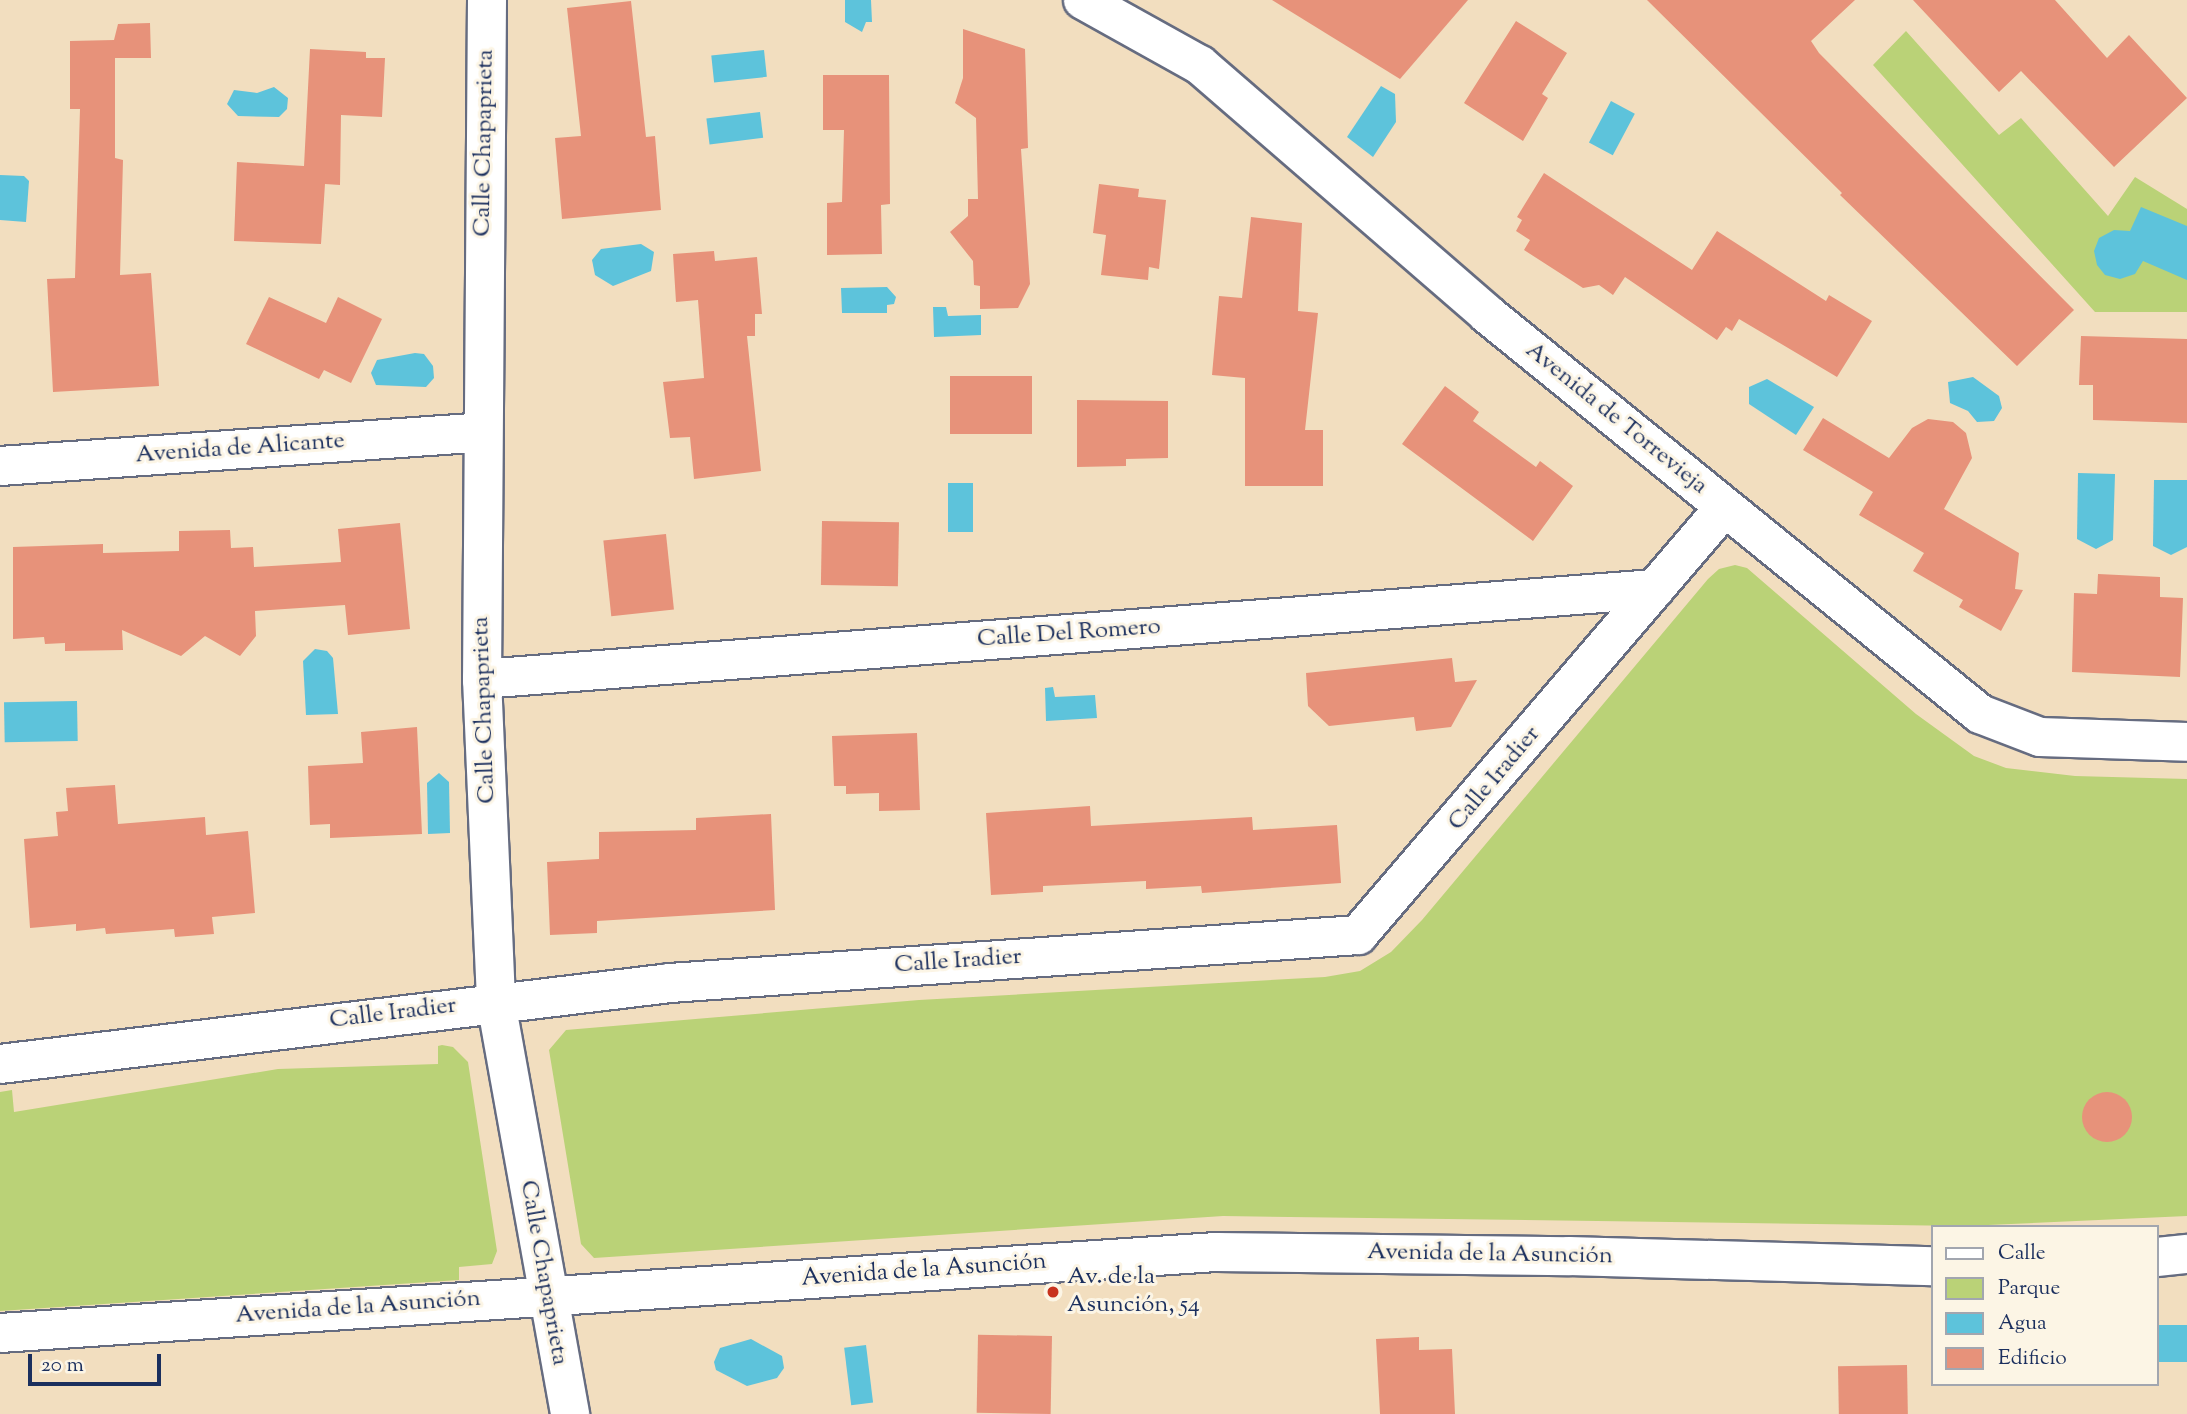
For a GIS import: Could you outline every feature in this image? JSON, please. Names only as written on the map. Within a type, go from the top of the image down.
[{"type":"street","name":"Calle Chapaprieta","points":[[487,0],[481,432],[482,679],[496,1002],[546,1297],[570,1414]]},
{"type":"street","name":"Avenida de Torrevieja","points":[[1083,0],[1135,26],[1209,72],[1487,314],[1944,687],[2004,727],[2040,737],[2187,742]]},
{"type":"street","name":"Avenida de Alicante","points":[[0,466],[481,432]]},
{"type":"street","name":"Calle Iradier","points":[[0,1064],[496,1002],[788,973],[1357,935],[1724,508]]},
{"type":"street","name":"Calle Del Romero","points":[[482,679],[1655,589]]},
{"type":"street","name":"Avenida de la Asunción","points":[[0,1333],[1217,1252],[1932,1266]]},
{"type":"street","points":[[2159,1258],[2187,1254]]},
{"type":"green space","points":[[1906,31],[1999,135],[2021,118],[2108,216],[2135,177],[2187,209],[2187,312],[2095,312],[1873,65]]},
{"type":"green space","points":[[1735,565],[1747,568],[1916,714],[1974,756],[2006,768],[2075,776],[2187,779],[2187,1216],[1932,1226],[1223,1216],[594,1258],[581,1244],[549,1050],[566,1030],[919,1000],[1325,977],[1360,971],[1391,952],[1422,920],[1719,569]]},
{"type":"green space","points":[[438,1046],[453,1047],[468,1062],[497,1251],[492,1264],[459,1267],[459,1280],[0,1311],[0,1092],[12,1090],[14,1112],[278,1069],[438,1064]]},
{"type":"water","points":[[845,0],[871,0],[872,22],[866,22],[862,32],[845,22]]},
{"type":"water","points":[[764,50],[767,77],[714,82],[711,56]]},
{"type":"water","points":[[1381,86],[1395,94],[1396,122],[1373,157],[1347,137]]},
{"type":"water","points":[[274,87],[288,98],[287,109],[279,117],[238,116],[227,104],[234,90],[257,93]]},
{"type":"water","points":[[1611,101],[1635,114],[1613,155],[1589,142]]},
{"type":"water","points":[[760,112],[763,138],[710,144],[706,119]]},
{"type":"water","points":[[0,175],[24,176],[29,181],[26,222],[0,220]]},
{"type":"water","points":[[2141,207],[2187,226],[2187,280],[2143,261],[2135,274],[2120,279],[2105,275],[2097,265],[2094,251],[2099,238],[2114,230],[2130,231]]},
{"type":"water","points":[[641,244],[654,252],[651,271],[613,286],[595,275],[592,260],[601,249]]},
{"type":"water","points":[[887,287],[896,297],[894,304],[887,305],[887,313],[842,313],[841,288]]},
{"type":"water","points":[[933,307],[946,307],[948,316],[981,315],[981,335],[934,337]]},
{"type":"water","points":[[415,353],[424,354],[433,366],[434,378],[426,387],[376,385],[371,373],[377,360]]},
{"type":"water","points":[[1973,377],[1999,396],[2002,408],[1994,421],[1977,422],[1968,411],[1950,403],[1948,382]]},
{"type":"water","points":[[1767,379],[1814,407],[1796,435],[1749,404],[1749,387]]},
{"type":"water","points":[[2078,473],[2115,474],[2113,540],[2096,549],[2077,539]]},
{"type":"water","points":[[2154,480],[2187,480],[2187,547],[2171,555],[2153,546]]},
{"type":"water","points":[[948,483],[973,483],[973,532],[948,532]]},
{"type":"water","points":[[315,649],[327,651],[333,658],[338,714],[306,715],[303,661]]},
{"type":"water","points":[[1053,687],[1055,697],[1095,695],[1097,718],[1046,721],[1045,688]]},
{"type":"water","points":[[77,701],[78,741],[5,742],[4,702]]},
{"type":"water","points":[[439,773],[449,782],[450,833],[428,834],[427,783]]},
{"type":"water","points":[[2159,1325],[2187,1325],[2187,1362],[2159,1362]]},
{"type":"water","points":[[751,1339],[782,1356],[784,1368],[777,1378],[747,1386],[716,1370],[714,1362],[720,1348]]},
{"type":"water","points":[[866,1345],[873,1403],[851,1405],[844,1348]]},
{"type":"building","points":[[1272,0],[1468,0],[1400,79]]},
{"type":"building","points":[[1647,0],[1855,0],[1811,41],[1819,53],[2074,310],[2017,366],[1840,195],[1842,193]]},
{"type":"building","points":[[1913,0],[2055,0],[2107,58],[2129,35],[2187,98],[2114,167],[2021,71],[1999,92]]},
{"type":"building","points":[[631,1],[646,137],[655,136],[661,210],[562,219],[555,138],[581,136],[567,8]]},
{"type":"building","points":[[1516,21],[1567,53],[1542,94],[1548,98],[1523,141],[1464,103]]},
{"type":"building","points":[[150,23],[151,58],[115,58],[115,158],[123,160],[120,275],[151,273],[159,386],[53,392],[47,279],[75,278],[80,109],[70,109],[70,41],[114,40],[118,24]]},
{"type":"building","points":[[963,29],[1025,49],[1028,148],[1021,149],[1030,284],[1018,308],[980,309],[980,286],[974,285],[973,261],[950,232],[968,216],[968,199],[978,199],[976,118],[955,103],[963,78]]},
{"type":"building","points":[[310,49],[366,52],[366,58],[385,58],[382,117],[341,115],[340,185],[325,184],[321,244],[234,241],[237,162],[304,166]]},
{"type":"building","points":[[823,75],[889,75],[890,204],[881,205],[882,254],[827,255],[827,203],[842,202],[844,130],[823,130]]},
{"type":"building","points":[[1544,173],[1692,270],[1717,231],[1826,301],[1829,295],[1872,321],[1837,377],[1739,319],[1732,331],[1726,327],[1717,340],[1625,277],[1613,295],[1599,285],[1583,288],[1524,250],[1530,240],[1516,231],[1522,220],[1517,217]]},
{"type":"building","points":[[1099,184],[1139,189],[1138,197],[1166,200],[1159,269],[1149,267],[1148,280],[1101,275],[1106,235],[1093,233]]},
{"type":"building","points":[[1251,217],[1302,223],[1298,311],[1318,313],[1305,430],[1323,430],[1323,486],[1245,486],[1245,378],[1212,375],[1219,296],[1242,298]]},
{"type":"building","points":[[714,251],[715,261],[757,257],[762,314],[755,314],[755,336],[747,336],[761,471],[694,479],[690,437],[670,438],[663,382],[704,378],[698,300],[676,302],[673,254]]},
{"type":"building","points":[[269,297],[326,323],[338,297],[382,319],[351,383],[324,370],[319,379],[246,344]]},
{"type":"building","points":[[2081,336],[2187,339],[2187,423],[2093,420],[2093,385],[2079,385]]},
{"type":"building","points":[[950,376],[1032,376],[1032,434],[950,434]]},
{"type":"building","points":[[1445,386],[1479,412],[1473,421],[1536,467],[1540,461],[1573,486],[1533,541],[1402,444]]},
{"type":"building","points":[[1077,400],[1168,401],[1168,458],[1126,459],[1126,466],[1077,467]]},
{"type":"building","points":[[1823,418],[1889,458],[1912,428],[1928,419],[1953,422],[1966,433],[1972,458],[1944,509],[2019,553],[2015,589],[2023,590],[2001,631],[1959,607],[1963,600],[1913,571],[1924,553],[1859,515],[1873,492],[1803,450]]},
{"type":"building","points":[[822,521],[899,522],[898,586],[821,585]]},
{"type":"building","points":[[400,523],[410,629],[348,635],[345,605],[255,611],[256,636],[240,656],[205,636],[181,656],[122,630],[123,650],[65,651],[65,643],[45,644],[44,637],[13,639],[13,547],[103,544],[103,553],[179,551],[179,531],[230,530],[231,548],[253,547],[254,567],[341,562],[338,529]]},
{"type":"building","points":[[666,534],[674,610],[611,616],[603,541]]},
{"type":"building","points":[[2098,574],[2160,577],[2160,597],[2183,598],[2180,677],[2072,672],[2074,593],[2097,594]]},
{"type":"building","points":[[1452,658],[1455,682],[1477,680],[1451,727],[1416,731],[1414,717],[1329,726],[1308,706],[1306,673]]},
{"type":"building","points":[[417,727],[422,834],[330,838],[330,824],[310,825],[308,766],[363,763],[361,732]]},
{"type":"building","points":[[917,733],[920,810],[879,811],[879,793],[846,794],[846,786],[834,786],[832,736]]},
{"type":"building","points":[[115,785],[118,824],[205,817],[206,835],[248,831],[255,913],[212,917],[214,934],[175,937],[174,929],[106,934],[105,928],[76,931],[76,924],[30,928],[24,839],[58,836],[56,812],[68,811],[66,788]]},
{"type":"building","points":[[1090,806],[1091,826],[1252,817],[1253,830],[1337,825],[1341,883],[1202,893],[1201,886],[1146,889],[1146,881],[1043,886],[1043,892],[991,895],[986,813]]},
{"type":"building","points":[[771,814],[775,910],[597,921],[597,933],[550,935],[547,862],[599,859],[599,832],[696,830],[696,818]]},
{"type":"building","points":[[2107,1092],[2124,1100],[2132,1117],[2124,1134],[2107,1142],[2090,1134],[2082,1117],[2090,1100]]},
{"type":"building","points":[[978,1335],[1052,1336],[1051,1414],[977,1413]]},
{"type":"building","points":[[1419,1337],[1419,1350],[1452,1349],[1455,1414],[1380,1414],[1376,1339]]},
{"type":"building","points":[[1907,1365],[1908,1414],[1839,1414],[1838,1366]]},
{"type":"place","name":"Av. de la Asunción, 54","points":[[1053,1292]]}]
